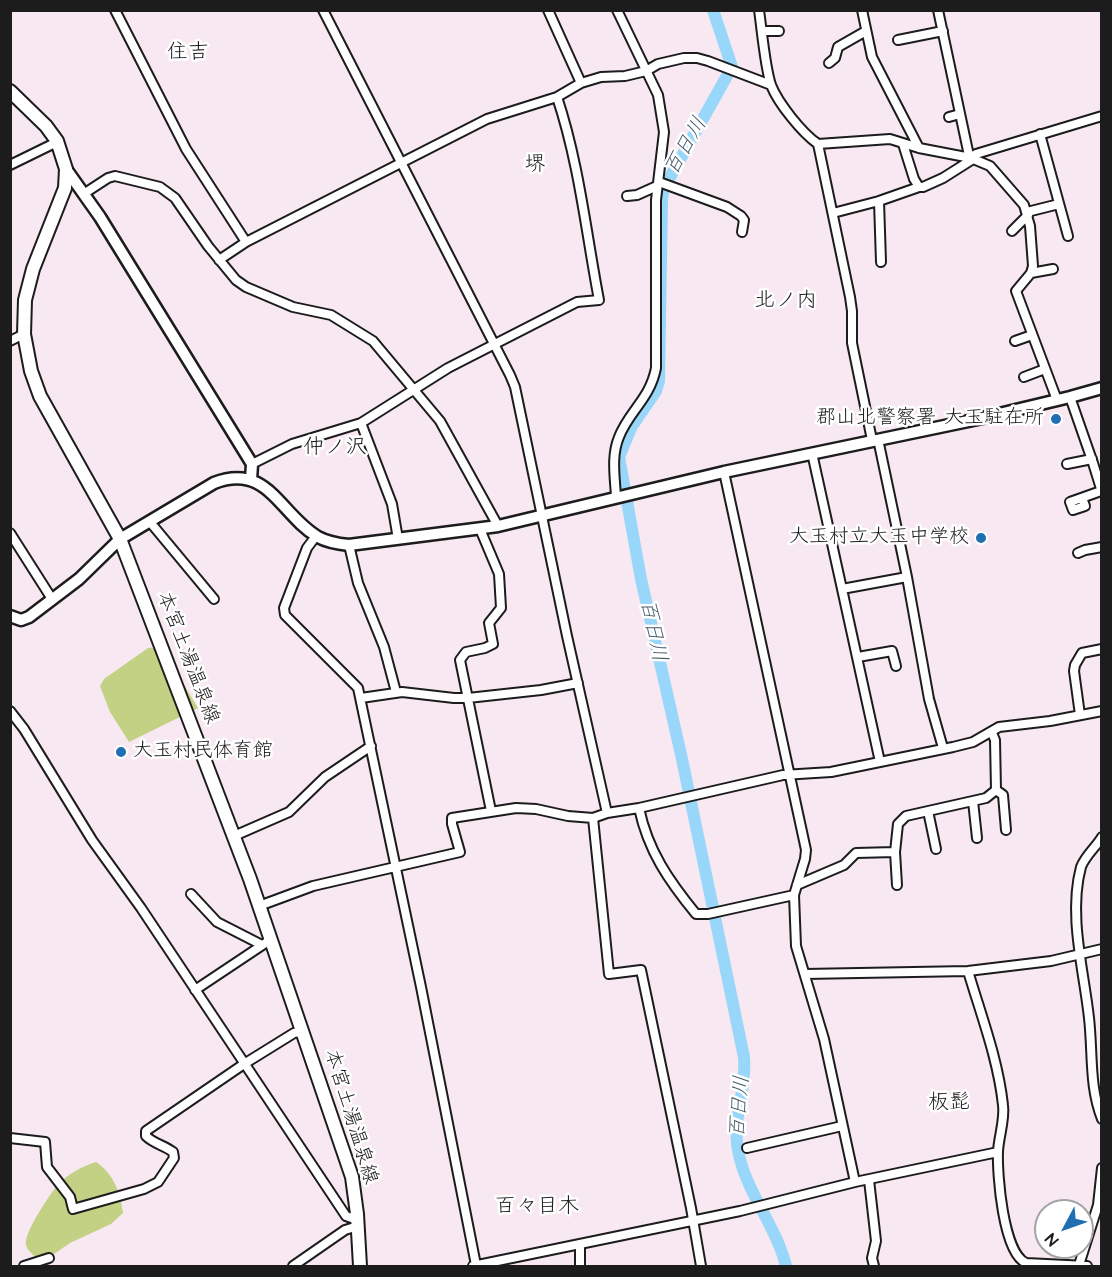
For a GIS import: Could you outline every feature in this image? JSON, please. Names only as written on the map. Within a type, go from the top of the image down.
[{"type":"main road","name":"本宮土湯温泉線","points":[[10,91],[46,126],[57,142],[66,169],[65,188],[60,204],[28,285],[24,334],[27,355],[40,396],[120,539],[234,836],[259,906],[267,943],[303,1031],[352,1177],[360,1266]]},
{"type":"street","points":[[115,10],[186,149],[246,242]]},
{"type":"street","points":[[323,10],[515,387],[607,813]]},
{"type":"street","points":[[548,10],[581,83]]},
{"type":"street","points":[[617,10],[658,95],[660,124],[664,132],[656,368],[648,392],[620,435],[615,449],[614,464],[623,496]]},
{"type":"street","points":[[759,10],[771,85],[796,122],[818,144],[852,311],[852,343],[907,577],[929,699],[943,748]]},
{"type":"street","points":[[862,10],[872,57],[919,148]]},
{"type":"street","points":[[938,10],[960,114],[972,158]]},
{"type":"street","points":[[762,32],[779,31]]},
{"type":"street","points":[[829,63],[835,58],[838,47],[866,31]]},
{"type":"street","points":[[897,40],[943,31]]},
{"type":"street","points":[[219,260],[246,242],[487,119],[557,97],[581,83],[602,77],[625,76],[646,71],[658,64],[684,58],[697,58],[771,85]]},
{"type":"street","points":[[252,464],[292,444],[360,423],[448,368],[577,302],[599,300],[576,168],[557,97]]},
{"type":"street","points":[[949,117],[960,114]]},
{"type":"street","points":[[833,213],[923,187],[943,178],[976,154],[1101,116]]},
{"type":"street","points":[[1040,134],[1068,236]]},
{"type":"street","points":[[818,144],[890,140],[972,158],[984,162],[996,172],[1017,195],[1027,214],[1033,266],[1016,291],[1057,400]]},
{"type":"street","points":[[10,165],[57,142]]},
{"type":"street","points":[[903,144],[914,179],[919,187]]},
{"type":"street","points":[[66,169],[85,193],[252,464],[251,480]]},
{"type":"street","points":[[85,193],[115,176],[160,187],[176,198],[219,260],[236,280],[246,287],[293,307],[332,315],[373,341],[440,421],[498,526]]},
{"type":"street","points":[[627,196],[637,195],[662,184],[733,210],[744,220],[742,232]]},
{"type":"street","points":[[879,201],[881,262]]},
{"type":"street","points":[[1012,231],[1027,214],[1059,204]]},
{"type":"street","points":[[1030,273],[1053,269]]},
{"type":"street","points":[[10,341],[24,334]]},
{"type":"street","points":[[1015,341],[1032,335]]},
{"type":"street","points":[[1024,377],[1045,369]]},
{"type":"street","points":[[10,616],[18,620],[25,619],[79,579],[120,539],[214,483],[237,477],[251,480],[267,489],[316,536],[330,542],[349,545],[498,526],[724,472],[1070,398],[1101,388]]},
{"type":"street","points":[[1070,398],[1101,491],[1082,498]]},
{"type":"street","points":[[360,423],[392,504],[398,539]]},
{"type":"street","points":[[812,453],[880,762]]},
{"type":"street","points":[[1067,464],[1092,460],[1101,456]]},
{"type":"street","points":[[724,472],[806,850],[794,895],[796,946],[824,1039],[855,1182]]},
{"type":"street","points":[[150,522],[214,599]]},
{"type":"street","points":[[480,529],[498,570],[501,605],[500,610],[489,623],[492,646],[466,652],[460,660],[491,810]]},
{"type":"street","points":[[10,532],[52,599]]},
{"type":"street","points":[[316,536],[307,549],[284,608],[285,615],[358,688],[361,698],[394,867],[421,987],[475,1266],[580,1246],[767,1205],[855,1182],[998,1152]]},
{"type":"street","points":[[349,545],[358,582],[384,647],[396,692]]},
{"type":"street","points":[[1078,553],[1101,548]]},
{"type":"street","points":[[842,589],[907,577]]},
{"type":"street","points":[[1080,716],[1074,671],[1082,653],[1101,649]]},
{"type":"street","points":[[858,657],[892,651],[896,666]]},
{"type":"street","points":[[361,698],[396,692],[468,698],[541,690],[578,683]]},
{"type":"street","points":[[10,711],[24,729],[92,840],[141,908],[345,1216],[357,1223],[293,1266]]},
{"type":"street","points":[[259,906],[313,886],[460,852],[452,818],[491,810],[516,808],[593,818],[607,813],[639,808],[789,774],[831,772],[973,742],[999,727],[1050,722],[1101,711]]},
{"type":"street","points":[[992,732],[995,740],[996,790]]},
{"type":"street","points":[[234,836],[288,812],[325,777],[371,746]]},
{"type":"street","points":[[897,885],[895,852],[897,827],[901,820],[906,816],[986,798],[996,790]]},
{"type":"street","points":[[996,790],[1003,795],[1006,831]]},
{"type":"street","points":[[973,801],[977,838]]},
{"type":"street","points":[[639,808],[655,858],[674,887],[696,914],[708,914],[794,895]]},
{"type":"street","points":[[928,811],[936,849]]},
{"type":"street","points":[[593,818],[609,974],[641,970],[701,1266]]},
{"type":"street","points":[[1101,837],[1082,864],[1077,930],[1089,1018],[1094,1099],[1101,1119]]},
{"type":"street","points":[[797,885],[844,865],[856,853],[895,852]]},
{"type":"street","points":[[191,894],[217,922],[267,943]]},
{"type":"street","points":[[195,990],[267,943]]},
{"type":"street","points":[[805,974],[968,971],[1051,961],[1101,949]]},
{"type":"street","points":[[968,971],[996,1065],[1004,1107],[998,1152],[1004,1220],[1020,1260],[1026,1263],[1080,1266],[1098,1205],[1101,1168]]},
{"type":"street","points":[[10,1138],[45,1142],[47,1167],[70,1197],[73,1209],[144,1189],[158,1182],[174,1158],[173,1152],[167,1147],[152,1142],[146,1136],[146,1131],[244,1064],[294,1033],[303,1031]]},
{"type":"street","points":[[747,1148],[842,1126]]},
{"type":"street","points":[[869,1180],[876,1241],[872,1258],[874,1266]]},
{"type":"street","points":[[580,1246],[580,1266]]},
{"type":"street","points":[[24,1266],[49,1258]]},
{"type":"green space","points":[[161,647],[198,708],[129,742],[110,712],[100,686],[104,679],[148,648]]},
{"type":"green space","points":[[96,1162],[112,1178],[123,1213],[111,1224],[70,1243],[54,1254],[45,1257],[34,1256],[29,1251],[26,1240],[32,1224],[48,1198],[69,1175]]},
{"type":"waterway","name":"百日川","points":[[713,10],[732,67],[664,188],[659,381],[656,391],[632,426],[619,457],[641,579],[682,759],[744,1057],[737,1127],[738,1150],[747,1180],[775,1236],[786,1266]]},
{"type":"place","name":"郡山北警察署 大玉駐在所","points":[[1056,419]]},
{"type":"place","name":"大玉村立大玉中学校","points":[[981,538]]},
{"type":"place","name":"大玉村民体育館","points":[[121,752]]},
{"type":"district","name":"住吉","points":[[188,54]]},
{"type":"district","name":"堺","points":[[535,166]]},
{"type":"district","name":"北ノ内","points":[[786,302]]},
{"type":"district","name":"仲ノ沢","points":[[335,449]]},
{"type":"district","name":"板髭","points":[[949,1104]]},
{"type":"district","name":"百々目木","points":[[537,1208]]}]
